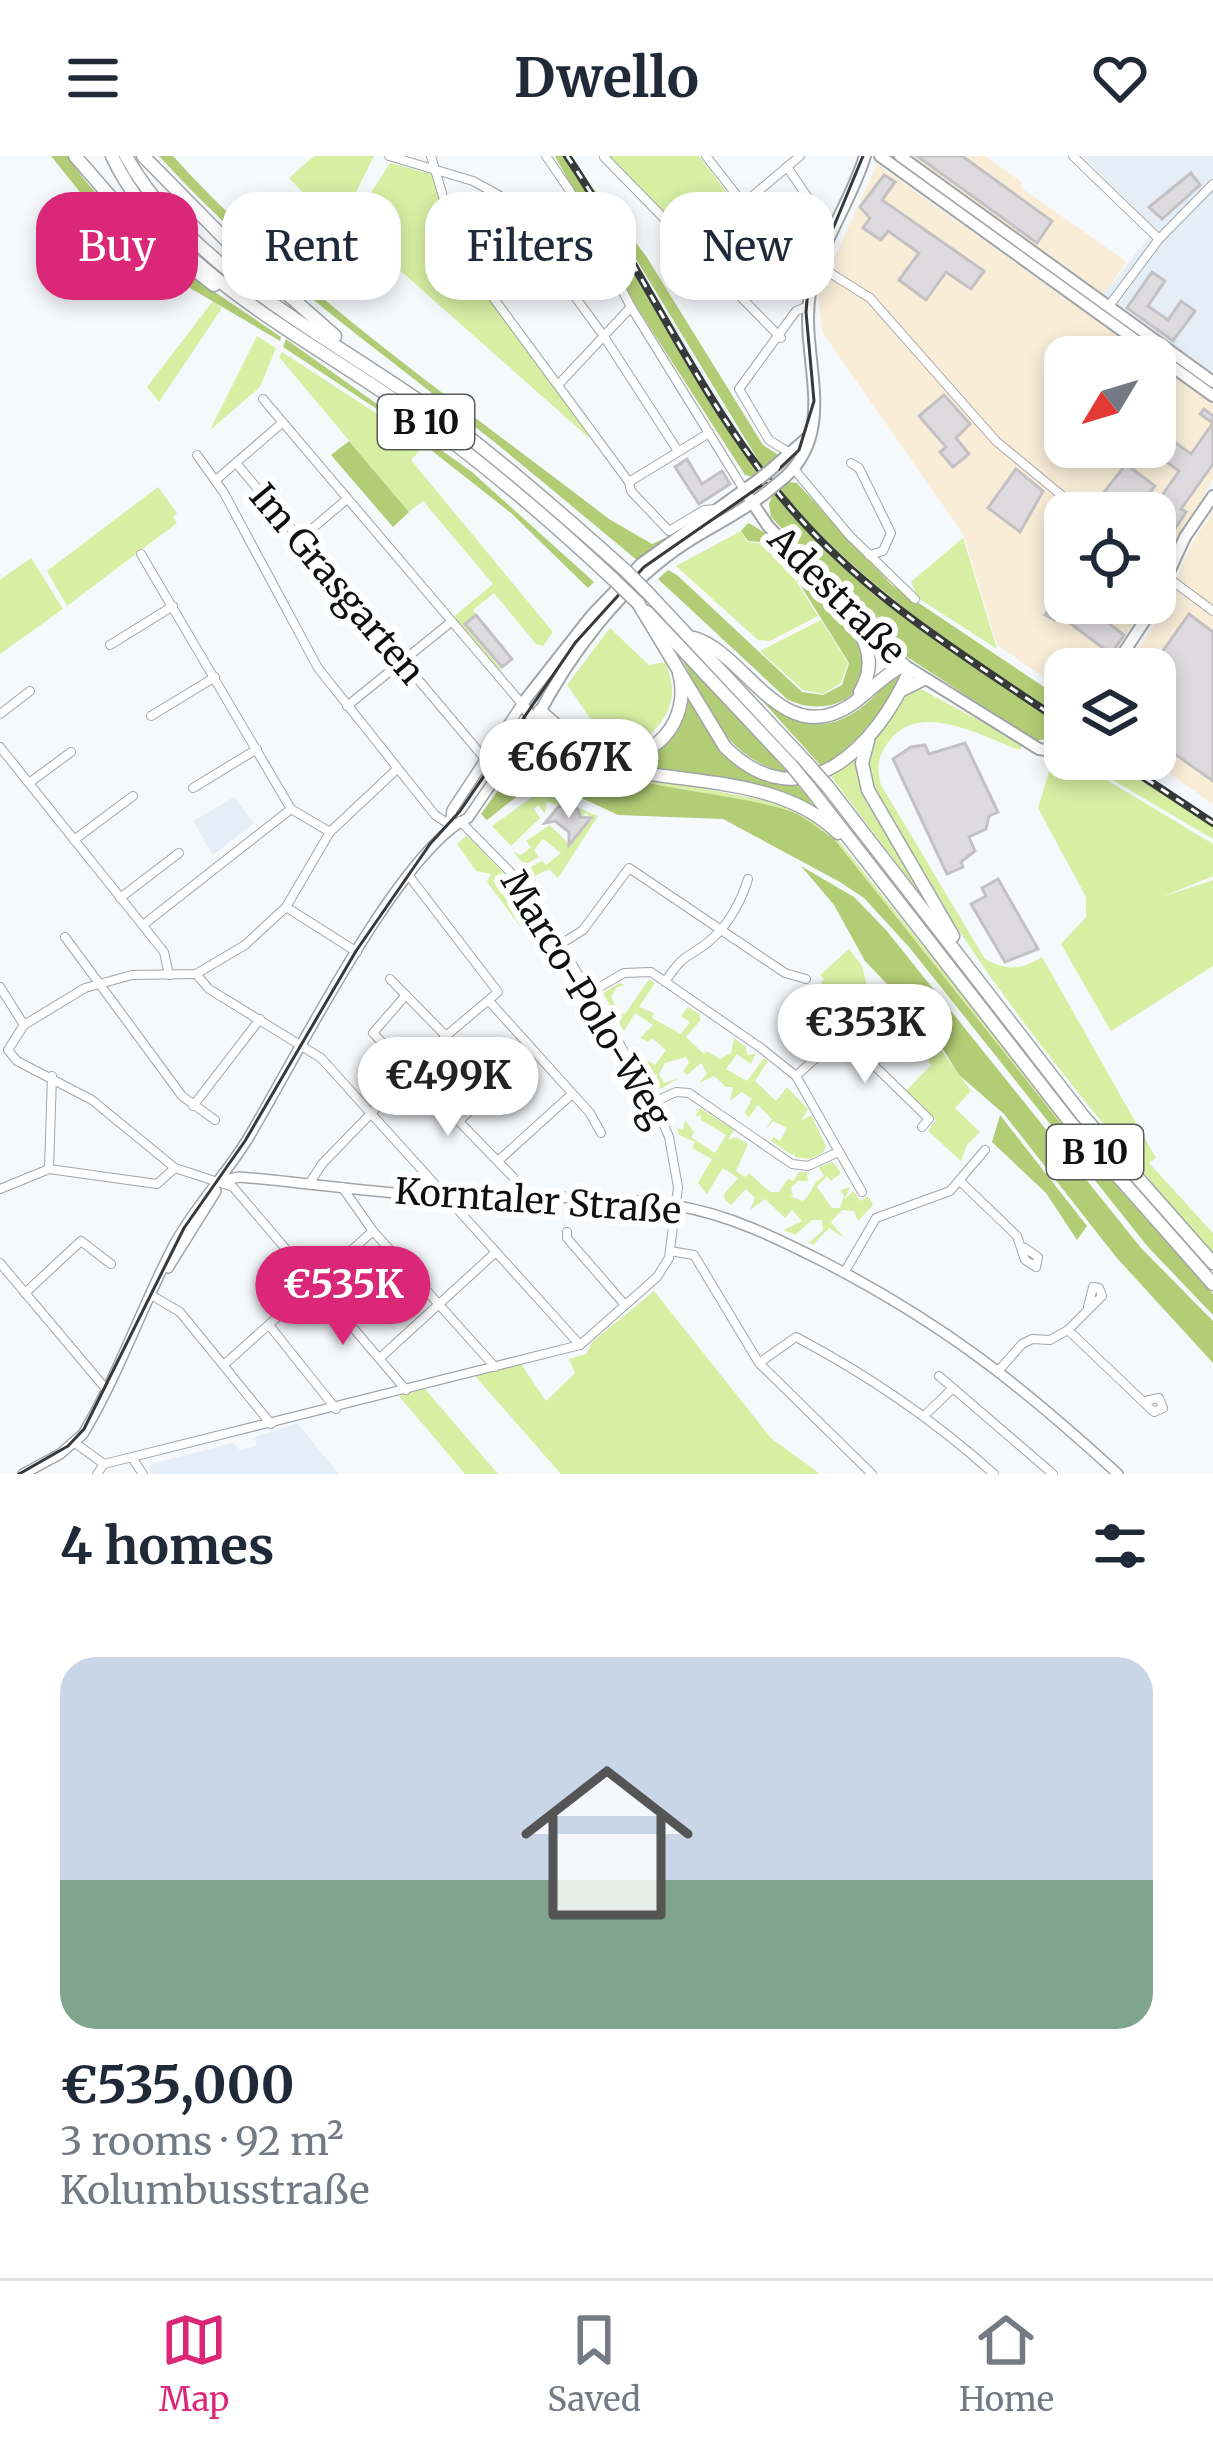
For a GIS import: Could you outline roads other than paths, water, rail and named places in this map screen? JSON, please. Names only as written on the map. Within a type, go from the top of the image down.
[{"type":"highway","name":"B 10","points":[[75,156],[151,238],[225,292],[253,303]]},
{"type":"highway","name":"B 10","points":[[112,156],[158,226],[253,303],[414,413],[619,575]]},
{"type":"highway","name":"B 10","points":[[125,156],[161,210],[207,253],[482,448],[643,598],[791,765],[1070,1122],[1213,1284]]},
{"type":"highway","points":[[143,156],[226,240],[352,353]]},
{"type":"highway","name":"B 10","points":[[643,598],[694,638],[807,763],[1094,1130],[1213,1263]]},
{"type":"highway","points":[[643,598],[725,747],[739,760],[773,777],[810,778],[827,771],[870,734],[901,691],[907,668]]},
{"type":"highway","points":[[848,706],[862,690],[871,662],[851,616]]},
{"type":"highway","name":"B 10","points":[[694,638],[712,644],[791,711],[822,717],[848,706]]},
{"type":"highway","points":[[538,716],[594,752],[620,757],[640,753],[662,740],[678,718],[682,688],[676,661]]},
{"type":"highway","points":[[848,706],[907,668]]},
{"type":"highway","points":[[901,691],[924,679]]},
{"type":"highway","name":"B 10","points":[[538,716],[576,752],[602,764],[753,792],[797,806],[830,825],[867,858]]},
{"type":"highway","points":[[870,734],[862,763],[868,790],[970,960],[976,979]]},
{"type":"main road","points":[[900,156],[1046,269],[1213,382]]},
{"type":"main road","points":[[834,231],[870,157],[1046,269]]},
{"type":"main road","points":[[808,436],[758,480],[680,532],[608,597],[522,704],[538,716],[610,610],[659,563],[751,505],[805,454],[816,401],[810,300]]},
{"type":"main road","points":[[1105,311],[1213,396]]},
{"type":"main road","name":"Adestraße","points":[[744,490],[768,526],[851,616],[907,668],[1044,750]]},
{"type":"main road","points":[[1176,557],[1213,496]]},
{"type":"main road","points":[[715,527],[741,520],[768,526]]},
{"type":"street","points":[[389,156],[473,181],[502,197],[603,334],[678,451]]},
{"type":"street","points":[[431,156],[455,237],[475,273],[629,482],[631,491],[669,531],[704,510],[717,509]]},
{"type":"street","points":[[546,156],[570,191],[631,307],[744,490]]},
{"type":"street","points":[[707,156],[734,192]]},
{"type":"street","points":[[757,192],[800,156]]},
{"type":"street","points":[[1073,156],[1160,239]]},
{"type":"street","points":[[604,157],[781,338]]},
{"type":"street","points":[[787,167],[806,192]]},
{"type":"street","points":[[1105,311],[1160,239],[1213,184]]},
{"type":"street","points":[[834,276],[870,298],[995,441],[1057,492]]},
{"type":"street","points":[[791,454],[770,440],[739,389],[781,338],[796,311],[809,306]]},
{"type":"street","points":[[558,385],[631,307]]},
{"type":"street","points":[[23,1474],[75,1443],[184,1228],[231,1166],[357,952],[454,820],[485,759],[522,704],[263,399]]},
{"type":"street","points":[[216,480],[282,423]]},
{"type":"street","points":[[629,482],[709,433]]},
{"type":"street","name":"Marco-Polo-Weg","points":[[197,455],[216,480],[307,651],[435,815],[454,820],[516,875],[654,1102],[669,1137],[676,1205],[670,1251]]},
{"type":"street","name":"Im Grasgarten","points":[[236,463],[485,759]]},
{"type":"street","points":[[851,463],[860,468],[891,533],[884,551],[869,555]]},
{"type":"street","points":[[789,474],[915,599]]},
{"type":"street","points":[[300,539],[346,499]]},
{"type":"street","points":[[141,554],[291,809],[330,832]]},
{"type":"street","points":[[1176,584],[1213,611]]},
{"type":"street","points":[[110,645],[173,606]]},
{"type":"street","points":[[347,706],[451,622]]},
{"type":"street","points":[[152,716],[215,677]]},
{"type":"street","points":[[0,714],[30,692]]},
{"type":"street","points":[[454,820],[477,807],[538,716]]},
{"type":"street","points":[[0,747],[164,952],[170,975]]},
{"type":"street","points":[[193,788],[257,749]]},
{"type":"street","points":[[29,783],[70,752]]},
{"type":"street","points":[[176,1168],[92,1100],[16,1061],[8,1050],[23,1025],[98,983],[132,975],[196,974],[245,946],[286,907],[330,832],[398,769]]},
{"type":"street","points":[[74,840],[133,796]]},
{"type":"street","points":[[143,925],[291,809]]},
{"type":"street","points":[[120,898],[178,853]]},
{"type":"street","points":[[560,944],[583,930],[629,868],[790,975],[806,979]]},
{"type":"street","points":[[309,1184],[322,1164],[446,1036],[499,992],[409,876]]},
{"type":"street","points":[[665,982],[680,958],[712,940],[721,929],[748,879]]},
{"type":"street","points":[[286,907],[357,952]]},
{"type":"street","points":[[65,937],[193,1106],[214,1120]]},
{"type":"street","points":[[589,993],[634,970],[651,972],[796,1076],[862,1192]]},
{"type":"street","points":[[196,974],[209,989],[303,1045],[373,1112],[580,1345]]},
{"type":"street","points":[[390,979],[446,1036]]},
{"type":"street","points":[[0,987],[23,1025]]},
{"type":"street","points":[[406,995],[373,1033],[512,1177]]},
{"type":"street","points":[[489,1001],[601,1133]]},
{"type":"street","points":[[796,1076],[818,1056],[848,1040],[872,1006]]},
{"type":"street","points":[[193,1106],[260,1019]]},
{"type":"street","points":[[848,1040],[911,1101]]},
{"type":"street","points":[[460,1120],[534,1051]]},
{"type":"street","points":[[0,1190],[49,1169],[52,1076]]},
{"type":"street","points":[[654,1102],[676,1092],[689,1093],[792,1164],[808,1166],[836,1153]]},
{"type":"street","points":[[498,1161],[572,1094]]},
{"type":"street","points":[[844,1273],[876,1218],[941,1195],[961,1182],[985,1150]]},
{"type":"street","points":[[231,1166],[239,1177]]},
{"type":"street","name":"Korntaler Straße","points":[[49,1169],[157,1184],[176,1168],[220,1180],[239,1177],[446,1195],[676,1205],[752,1228],[936,1325],[1000,1369],[1118,1474]]},
{"type":"street","points":[[220,1180],[232,1187],[406,1390]]},
{"type":"street","points":[[961,1182],[1040,1262],[1033,1268],[1025,1260],[1025,1248]]},
{"type":"street","points":[[342,1187],[373,1231],[495,1367]]},
{"type":"street","points":[[226,1364],[373,1231]]},
{"type":"street","points":[[567,1232],[567,1238],[625,1305]]},
{"type":"street","points":[[26,1293],[81,1241],[112,1264]]},
{"type":"street","points":[[97,1474],[104,1464],[580,1345],[664,1269],[670,1251],[688,1252],[698,1260],[759,1363],[872,1474]]},
{"type":"street","points":[[380,1357],[496,1252]]},
{"type":"street","points":[[0,1263],[106,1389]]},
{"type":"street","points":[[151,1295],[180,1312],[272,1424]]},
{"type":"street","points":[[1000,1369],[1022,1344],[1050,1340],[1088,1307]]},
{"type":"street","points":[[269,1325],[336,1409]]},
{"type":"street","points":[[1067,1330],[1154,1412],[1163,1408]]},
{"type":"street","points":[[759,1363],[796,1337],[856,1369],[925,1415],[994,1474]]},
{"type":"street","points":[[939,1376],[1052,1474]]},
{"type":"street","points":[[925,1415],[953,1388]]},
{"type":"street","points":[[75,1443],[104,1464]]},
{"type":"street","points":[[132,1458],[143,1474]]},
{"type":"tram line","points":[[19,1474],[68,1446],[84,1429],[184,1228],[245,1141],[356,951],[430,844],[460,811],[575,643],[644,567],[762,485],[799,450],[814,401],[808,289],[863,156]]},
{"type":"railway","points":[[567,156],[737,438],[805,524],[896,607],[1044,710]]},
{"type":"railway","points":[[1148,780],[1213,823]]}]
